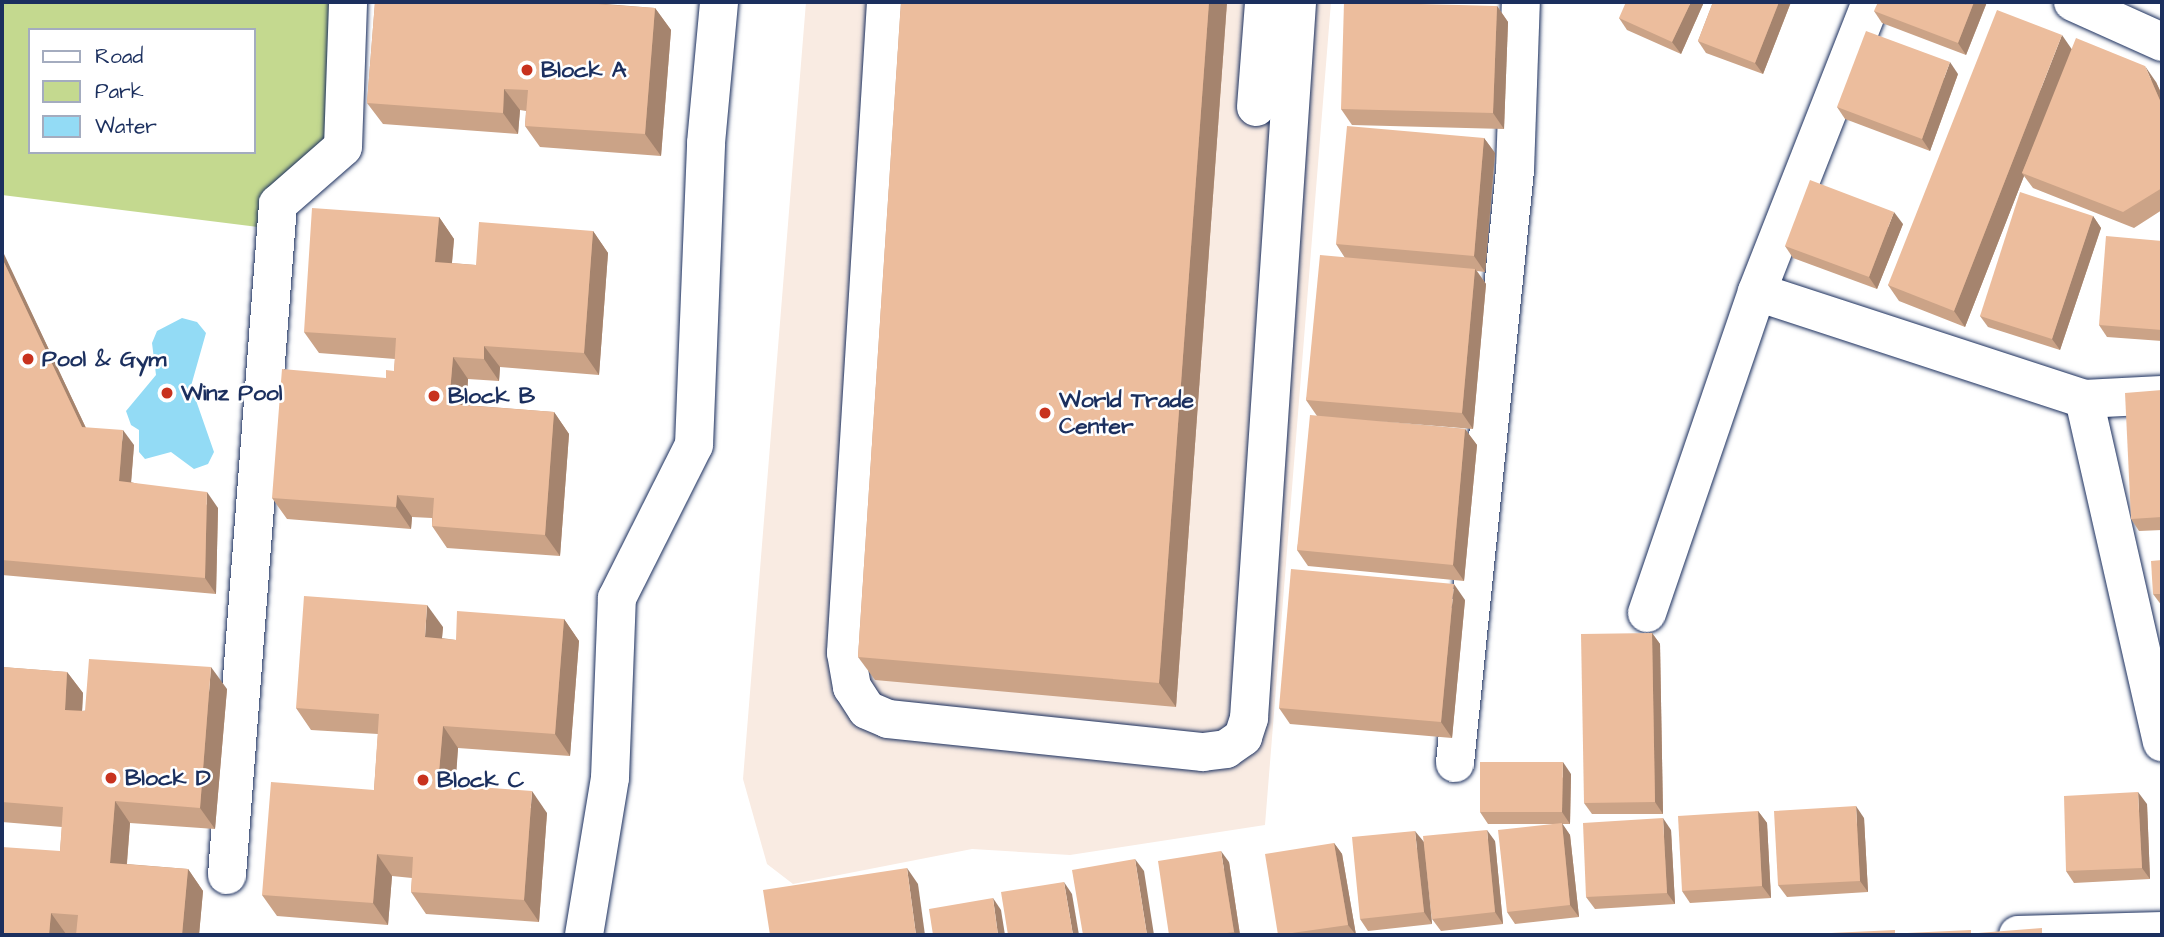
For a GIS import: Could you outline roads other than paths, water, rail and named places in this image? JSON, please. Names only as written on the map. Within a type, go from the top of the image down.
[{"type":"street","points":[[227,875],[278,204],[343,146],[348,2]]},
{"type":"street","points":[[584,935],[610,778],[617,598],[694,445],[706,143],[719,2]]},
{"type":"street","points":[[886,2],[846,653],[852,687],[867,710],[888,719],[1203,752],[1226,749],[1243,737],[1249,718],[1297,2]]},
{"type":"street","points":[[1256,107],[1264,2]]},
{"type":"street","points":[[1455,763],[1515,170],[1521,2]]},
{"type":"street","points":[[1647,613],[1757,292],[1871,2]]},
{"type":"street","points":[[2073,2],[2162,42]]},
{"type":"street","points":[[1757,292],[2084,400],[2162,395]]},
{"type":"street","points":[[2084,400],[2162,742]]},
{"type":"street","points":[[2018,935],[2162,931]]},
{"type":"water","name":"Winz Pool","points":[[182,318],[197,322],[206,333],[191,386],[214,452],[208,464],[194,469],[171,452],[145,459],[139,452],[139,430],[131,425],[126,411],[156,375],[152,343],[157,331]]},
{"type":"place","name":"Block A","points":[[527,70]]},
{"type":"place","name":"Pool & Gym","points":[[28,359]]},
{"type":"place","name":"Winz Pool","points":[[167,393]]},
{"type":"place","name":"Block B","points":[[434,396]]},
{"type":"place","name":"World Trade Center","points":[[1045,413]]},
{"type":"place","name":"Block D","points":[[111,778]]},
{"type":"place","name":"Block C","points":[[423,780]]}]
